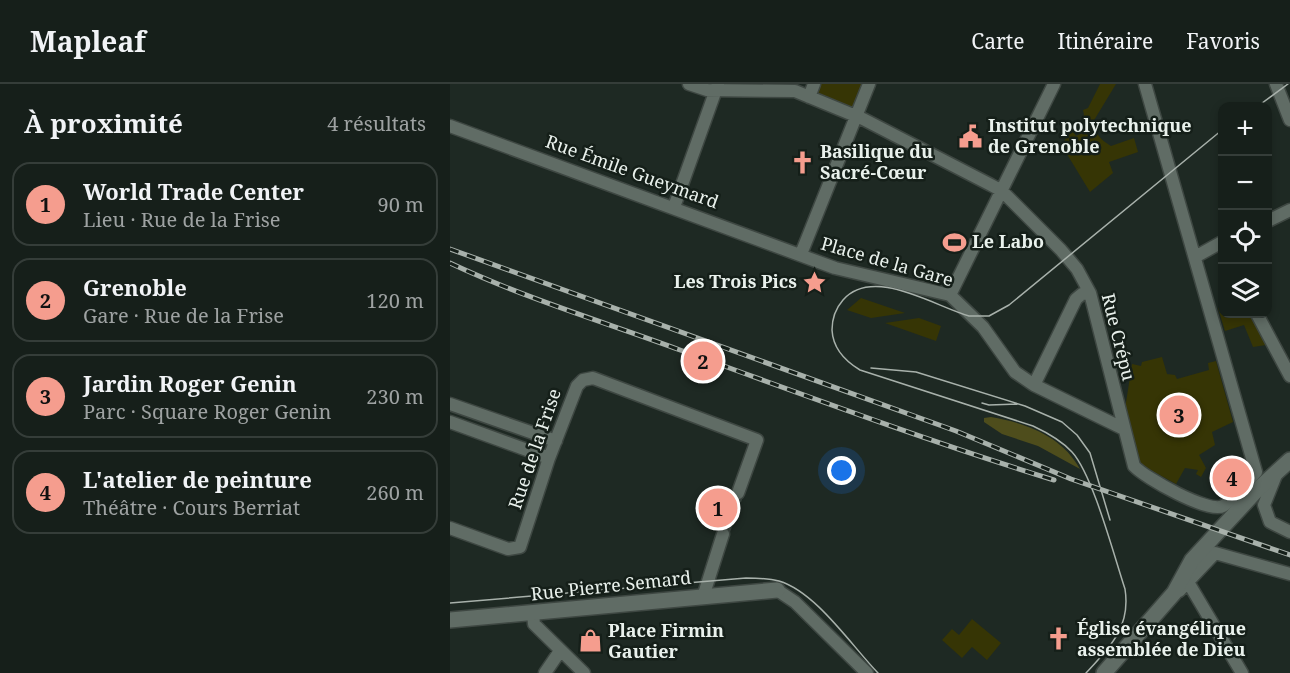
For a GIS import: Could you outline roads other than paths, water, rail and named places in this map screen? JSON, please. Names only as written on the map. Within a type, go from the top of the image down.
[{"type":"street","name":"Rue Crépu","points":[[689,84],[706,90],[716,87],[795,91],[856,117],[1002,191],[1069,260],[1090,293],[1122,428],[1131,460],[1139,472],[1208,508],[1222,506],[1266,476]]},
{"type":"street","points":[[809,97],[814,84]]},
{"type":"street","points":[[801,254],[869,84]]},
{"type":"street","points":[[950,295],[1054,84]]},
{"type":"street","points":[[1145,84],[1196,257],[1266,476],[1264,505],[1270,522],[1290,532]]},
{"type":"street","points":[[1277,86],[1290,120]]},
{"type":"street","points":[[674,207],[716,87]]},
{"type":"street","name":"Rue Émile Gueymard","points":[[450,126],[801,254]]},
{"type":"street","points":[[1272,219],[1290,210]]},
{"type":"street","points":[[1196,257],[1218,245]]},
{"type":"street","name":"Place de la Gare","points":[[801,254],[836,268],[950,295],[985,328],[1015,372],[1034,385],[1122,428]]},
{"type":"street","points":[[1034,385],[1076,299],[1090,293]]},
{"type":"street","points":[[1259,318],[1290,376]]},
{"type":"street","name":"Rue de la Frise","points":[[450,528],[508,549],[514,550],[522,543],[549,458],[577,386],[583,380],[593,378],[757,440],[738,493]]},
{"type":"street","points":[[450,404],[556,441]]},
{"type":"street","points":[[450,422],[549,458]]},
{"type":"street","points":[[1111,671],[1174,593],[1192,560],[1266,476],[1290,460]]},
{"type":"street","points":[[703,597],[723,534]]},
{"type":"street","points":[[1174,593],[1188,582],[1215,553],[1274,572],[1287,573]]},
{"type":"street","points":[[1188,582],[1242,673]]},
{"type":"street","points":[[777,590],[795,602],[867,673]]},
{"type":"street","name":"Rue Pierre Semard","points":[[450,620],[777,590]]},
{"type":"street","points":[[533,614],[534,624],[584,673]]},
{"type":"street","points":[[545,673],[561,651]]},
{"type":"tunnel","points":[[723,534],[738,493]]},
{"type":"tram line","points":[[1263,102],[1288,84]]},
{"type":"tram line","points":[[1086,673],[1117,636],[1125,614],[1126,602],[1125,589],[1109,537],[1088,478],[1080,463],[1063,444],[1033,426],[860,370],[849,363],[837,349],[832,330],[834,318],[843,300],[856,291],[870,287],[887,287],[969,316],[989,316],[1009,305],[1218,133]]},
{"type":"tram line","points":[[871,368],[916,372],[1025,406],[1062,422],[1077,435],[1090,453],[1110,520]]},
{"type":"tram line","points":[[982,403],[989,405],[1018,404]]},
{"type":"tram line","points":[[450,603],[746,578],[771,579],[793,587],[806,596],[832,621],[878,673]]},
{"type":"railway","points":[[450,249],[956,431],[1071,479],[1290,555]]},
{"type":"railway","points":[[450,263],[564,309],[820,401],[1054,480]]},
{"type":"place","name":"Institut polytechnique de Grenoble","points":[[970,136]]},
{"type":"place","name":"Basilique du Sacré-Cœur","points":[[802,162]]},
{"type":"place","name":"Le Labo","points":[[954,242]]},
{"type":"place","name":"Les Trois Pics","points":[[815,282]]},
{"type":"place","name":"Grenoble","points":[[703,361]]},
{"type":"place","name":"Jardin Roger Genin","points":[[1179,415]]},
{"type":"place","name":"L'atelier de peinture","points":[[1232,478]]},
{"type":"place","name":"World Trade Center","points":[[718,508]]},
{"type":"place","name":"Église évangélique assemblée de Dieu","points":[[1059,639]]},
{"type":"place","name":"Place Firmin Gautier","points":[[590,641]]}]
